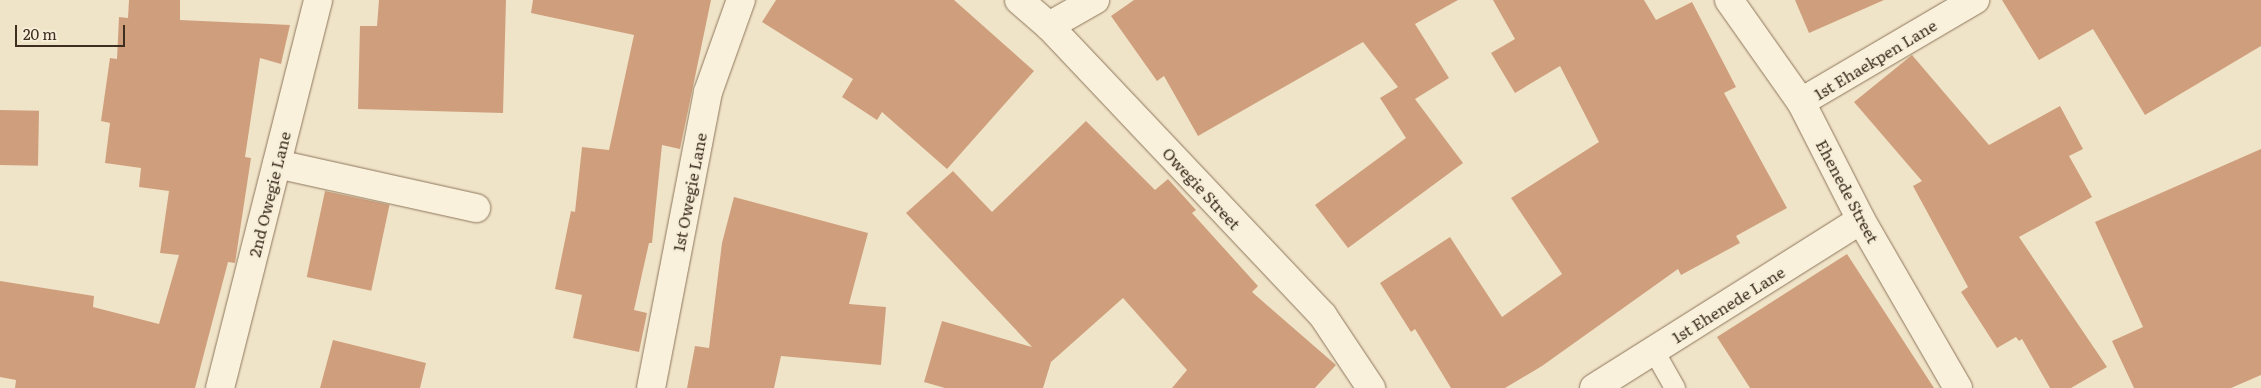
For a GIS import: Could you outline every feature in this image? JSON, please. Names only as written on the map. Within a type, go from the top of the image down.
[{"type":"street","name":"2nd Owegie Lane","points":[[220,388],[318,0]]},
{"type":"street","name":"1st Owegie Lane","points":[[651,388],[708,92],[741,0]]},
{"type":"street","name":"Owegie Street","points":[[1019,0],[1049,26],[1323,316],[1371,388]]},
{"type":"street","points":[[1049,26],[1095,0]]},
{"type":"street","name":"Ehenede Street","points":[[1729,0],[1802,102],[1861,220],[1958,388]]},
{"type":"street","name":"1st Ehaekpen Lane","points":[[1802,102],[1975,0]]},
{"type":"street","points":[[277,164],[476,208]]},
{"type":"street","name":"1st Ehenede Lane","points":[[1594,388],[1861,220]]},
{"type":"lane","points":[[1654,351],[1675,388]]},
{"type":"building","points":[[129,0],[180,0],[180,20],[290,25],[281,64],[260,58],[245,157],[251,158],[235,263],[228,262],[195,388],[15,388],[16,380],[0,377],[0,281],[94,296],[93,307],[159,324],[179,255],[160,253],[169,191],[139,187],[141,168],[105,163],[110,123],[101,121],[110,58],[117,59],[119,17],[128,18]]},
{"type":"building","points":[[379,0],[506,0],[503,113],[358,109],[360,26],[377,26]]},
{"type":"building","points":[[533,0],[711,0],[680,149],[662,145],[652,243],[649,243],[634,310],[647,313],[639,352],[573,338],[582,295],[555,289],[571,211],[575,212],[582,147],[609,150],[634,35],[531,13]]},
{"type":"building","points":[[776,0],[954,0],[1034,71],[947,169],[882,112],[877,120],[842,97],[853,79],[762,22]]},
{"type":"building","points":[[1134,0],[1458,0],[1415,24],[1449,78],[1415,99],[1463,163],[1348,248],[1315,205],[1406,138],[1380,98],[1398,87],[1363,42],[1198,136],[1164,76],[1157,81],[1111,16]]},
{"type":"building","points":[[1493,0],[1644,0],[1656,20],[1692,2],[1736,87],[1724,93],[1787,208],[1736,236],[1740,243],[1681,275],[1678,269],[1542,366],[1505,388],[1451,388],[1415,329],[1411,332],[1380,283],[1450,237],[1502,317],[1562,274],[1511,198],[1599,142],[1560,66],[1515,93],[1491,53],[1515,39]]},
{"type":"building","points":[[1795,0],[1884,0],[1809,33]]},
{"type":"building","points":[[2002,0],[2261,0],[2261,46],[2145,115],[2093,29],[2039,60]]},
{"type":"building","points":[[1912,55],[1989,145],[2060,106],[2083,149],[2069,156],[2092,197],[2019,237],[2107,367],[2071,388],[2050,388],[2022,339],[2019,341],[2016,337],[1997,348],[1961,292],[1968,287],[1913,186],[1922,181],[1854,102]]},
{"type":"building","points":[[0,110],[39,111],[38,166],[0,165]]},
{"type":"building","points":[[1086,121],[1155,190],[1168,179],[1196,210],[1192,213],[1258,286],[1252,292],[1336,365],[1315,388],[1172,388],[1187,370],[1123,298],[1051,362],[1043,388],[945,388],[924,382],[942,321],[1032,347],[906,213],[953,171],[992,212]]},
{"type":"building","points":[[2261,149],[2261,375],[2231,388],[2134,388],[2112,341],[2143,327],[2095,222]]},
{"type":"building","points":[[325,191],[390,205],[371,291],[307,277]]},
{"type":"building","points":[[734,197],[868,233],[849,304],[886,307],[881,365],[781,356],[774,388],[687,388],[695,346],[709,348],[722,243]]},
{"type":"building","points":[[1847,254],[1934,388],[1750,388],[1717,337]]},
{"type":"building","points":[[333,340],[426,363],[420,388],[320,388]]}]
